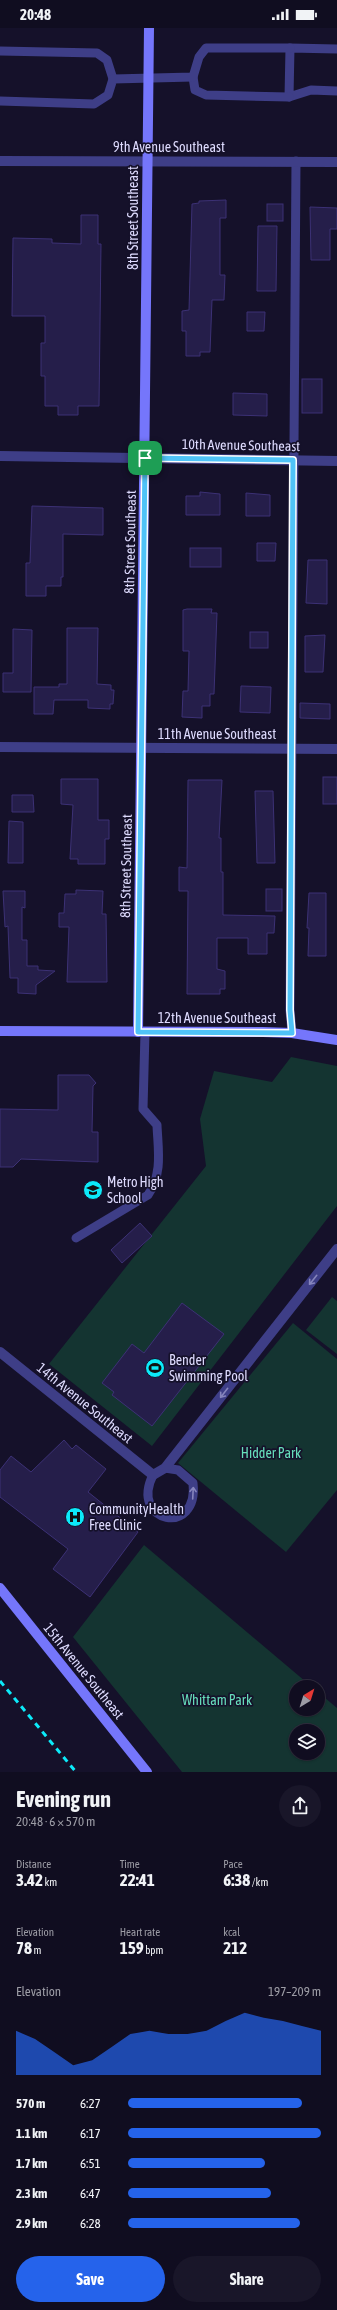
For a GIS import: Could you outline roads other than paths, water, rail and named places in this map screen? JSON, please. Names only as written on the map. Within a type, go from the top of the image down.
[{"type":"main road","name":"8th Street Southeast","points":[[142,1032],[142,747],[149,28]]},
{"type":"main road","name":"12th Avenue Southeast","points":[[0,1031],[292,1033],[337,1040]]},
{"type":"main road","name":"15th Avenue Southeast","points":[[0,1588],[147,1772]]},
{"type":"street","name":"9th Avenue Southeast","points":[[0,161],[337,162]]},
{"type":"street","name":"10th Avenue Southeast","points":[[0,456],[337,461]]},
{"type":"street","name":"11th Avenue Southeast","points":[[0,747],[337,748]]},
{"type":"street","points":[[153,1475],[165,1468],[337,1249]]},
{"type":"street","name":"14th Avenue Southeast","points":[[0,1352],[153,1475]]},
{"type":"lane","points":[[337,49],[206,48],[199,56],[193,77],[195,90],[206,95],[289,97],[311,90],[337,91]]},
{"type":"lane","points":[[289,97],[290,48]]},
{"type":"lane","points":[[0,51],[97,53],[107,60],[113,79],[108,94],[94,104],[0,101]]},
{"type":"lane","points":[[113,79],[193,77]]},
{"type":"lane","points":[[292,1033],[290,1010],[290,748],[296,161]]},
{"type":"lane","points":[[76,1238],[148,1195],[155,1184],[159,1170],[158,1124],[143,1109],[142,1032]]},
{"type":"lane","points":[[153,1475],[147,1488],[148,1500],[152,1508],[164,1517],[174,1519],[182,1516],[190,1507],[195,1496],[193,1484],[178,1470],[165,1468]]},
{"type":"railway","points":[[0,1681],[76,1772]]},
{"type":"place","name":"Metro High School","points":[[93,1190]]},
{"type":"place","name":"Bender Swimming Pool","points":[[155,1368]]},
{"type":"place","name":"CommunityHealth Free Clinic","points":[[75,1517]]},
{"type":"park label","name":"Hidder Park","points":[[271,1453]]},
{"type":"park label","name":"Whittam Park","points":[[217,1700]]}]
